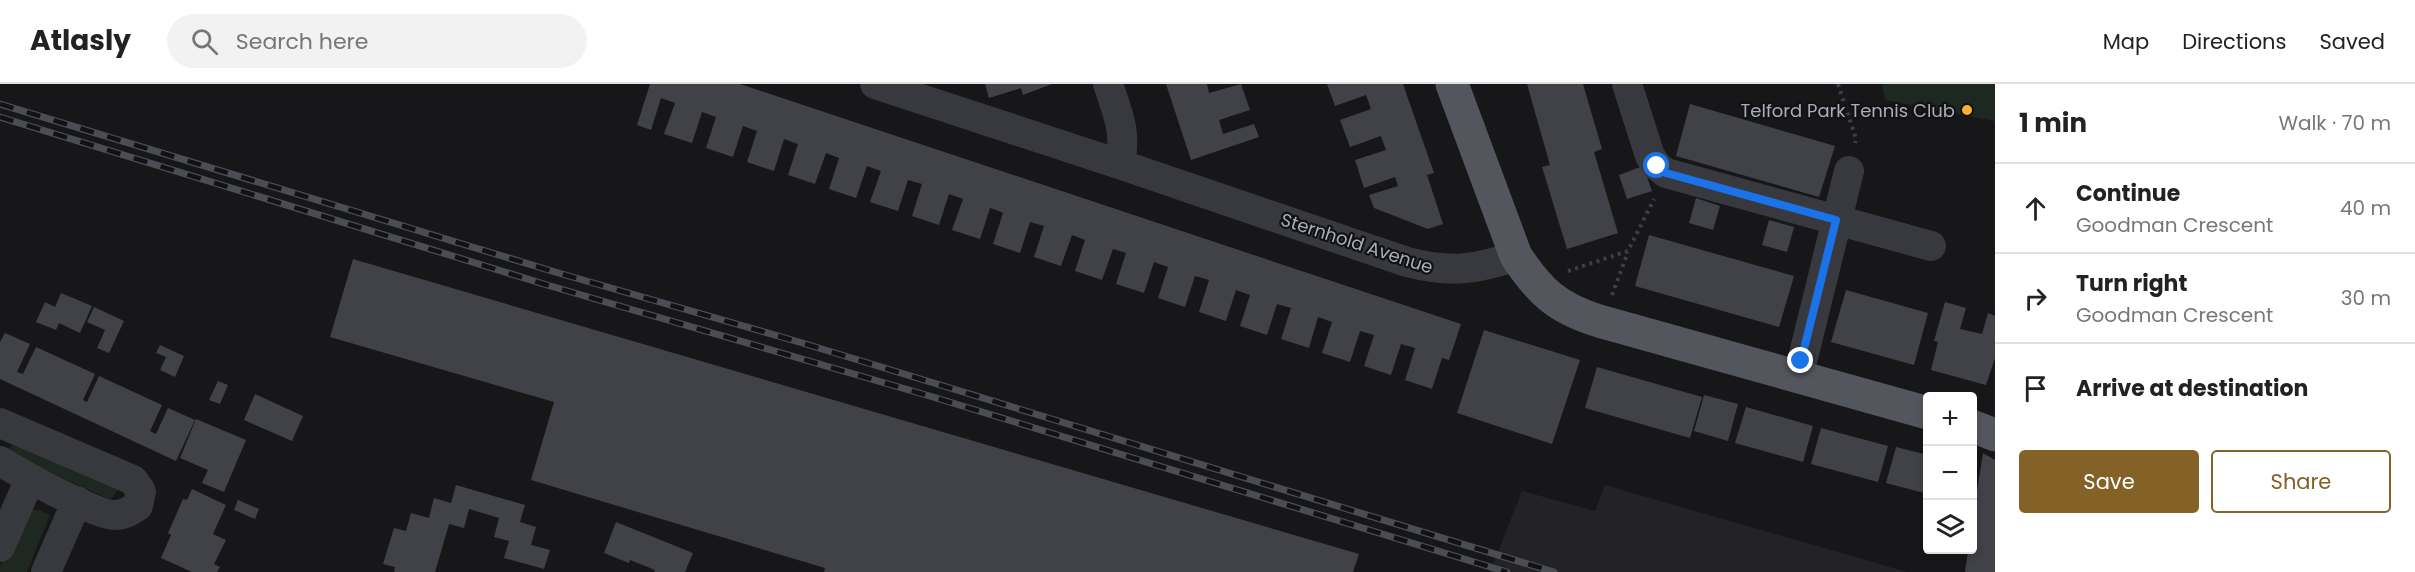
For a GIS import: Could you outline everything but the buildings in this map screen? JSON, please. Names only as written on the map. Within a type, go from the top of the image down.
[{"type":"main road","points":[[1452,84],[1524,268],[1559,305],[1576,314],[1599,321],[1923,412]]},
{"type":"main road","points":[[1977,428],[1995,435]]},
{"type":"street","name":"Sternhold Avenue","points":[[875,84],[1407,262],[1435,269],[1459,270],[1491,264],[1524,268]]},
{"type":"street","points":[[1108,84],[1124,137],[1124,150],[1119,164]]},
{"type":"street","points":[[1627,84],[1650,156],[1666,173],[1931,246]]},
{"type":"street","points":[[1798,378],[1849,171]]},
{"type":"street","points":[[0,423],[133,480],[141,491],[138,506],[128,513],[114,516],[30,479],[0,461]]},
{"type":"street","points":[[0,547],[30,479]]},
{"type":"street","points":[[46,572],[77,501]]},
{"type":"path","points":[[1838,84],[1856,139],[1849,171]]},
{"type":"path","points":[[1599,321],[1616,288],[1628,251],[1666,173]]},
{"type":"path","points":[[1524,268],[1570,271],[1628,251]]},
{"type":"shaded area","name":"Telford Park Tennis Club","points":[[1882,84],[1995,84],[1995,121],[1885,100]]},
{"type":"shaded area","points":[[19,439],[118,489],[111,500],[6,452]]},
{"type":"shaded area","points":[[1605,485],[1907,572],[1490,572],[1522,491],[1595,511]]},
{"type":"shaded area","points":[[27,510],[40,510],[50,515],[27,572],[0,572],[0,567]]},
{"type":"railway","points":[[0,104],[555,272],[799,342],[1554,572]]},
{"type":"railway","points":[[0,117],[547,285],[933,397],[1507,572]]},
{"type":"place","name":"Telford Park Tennis Club","points":[[1967,110]]},
{"type":"route","points":[[1657,166],[1666,173],[1836,220],[1801,361]]}]
